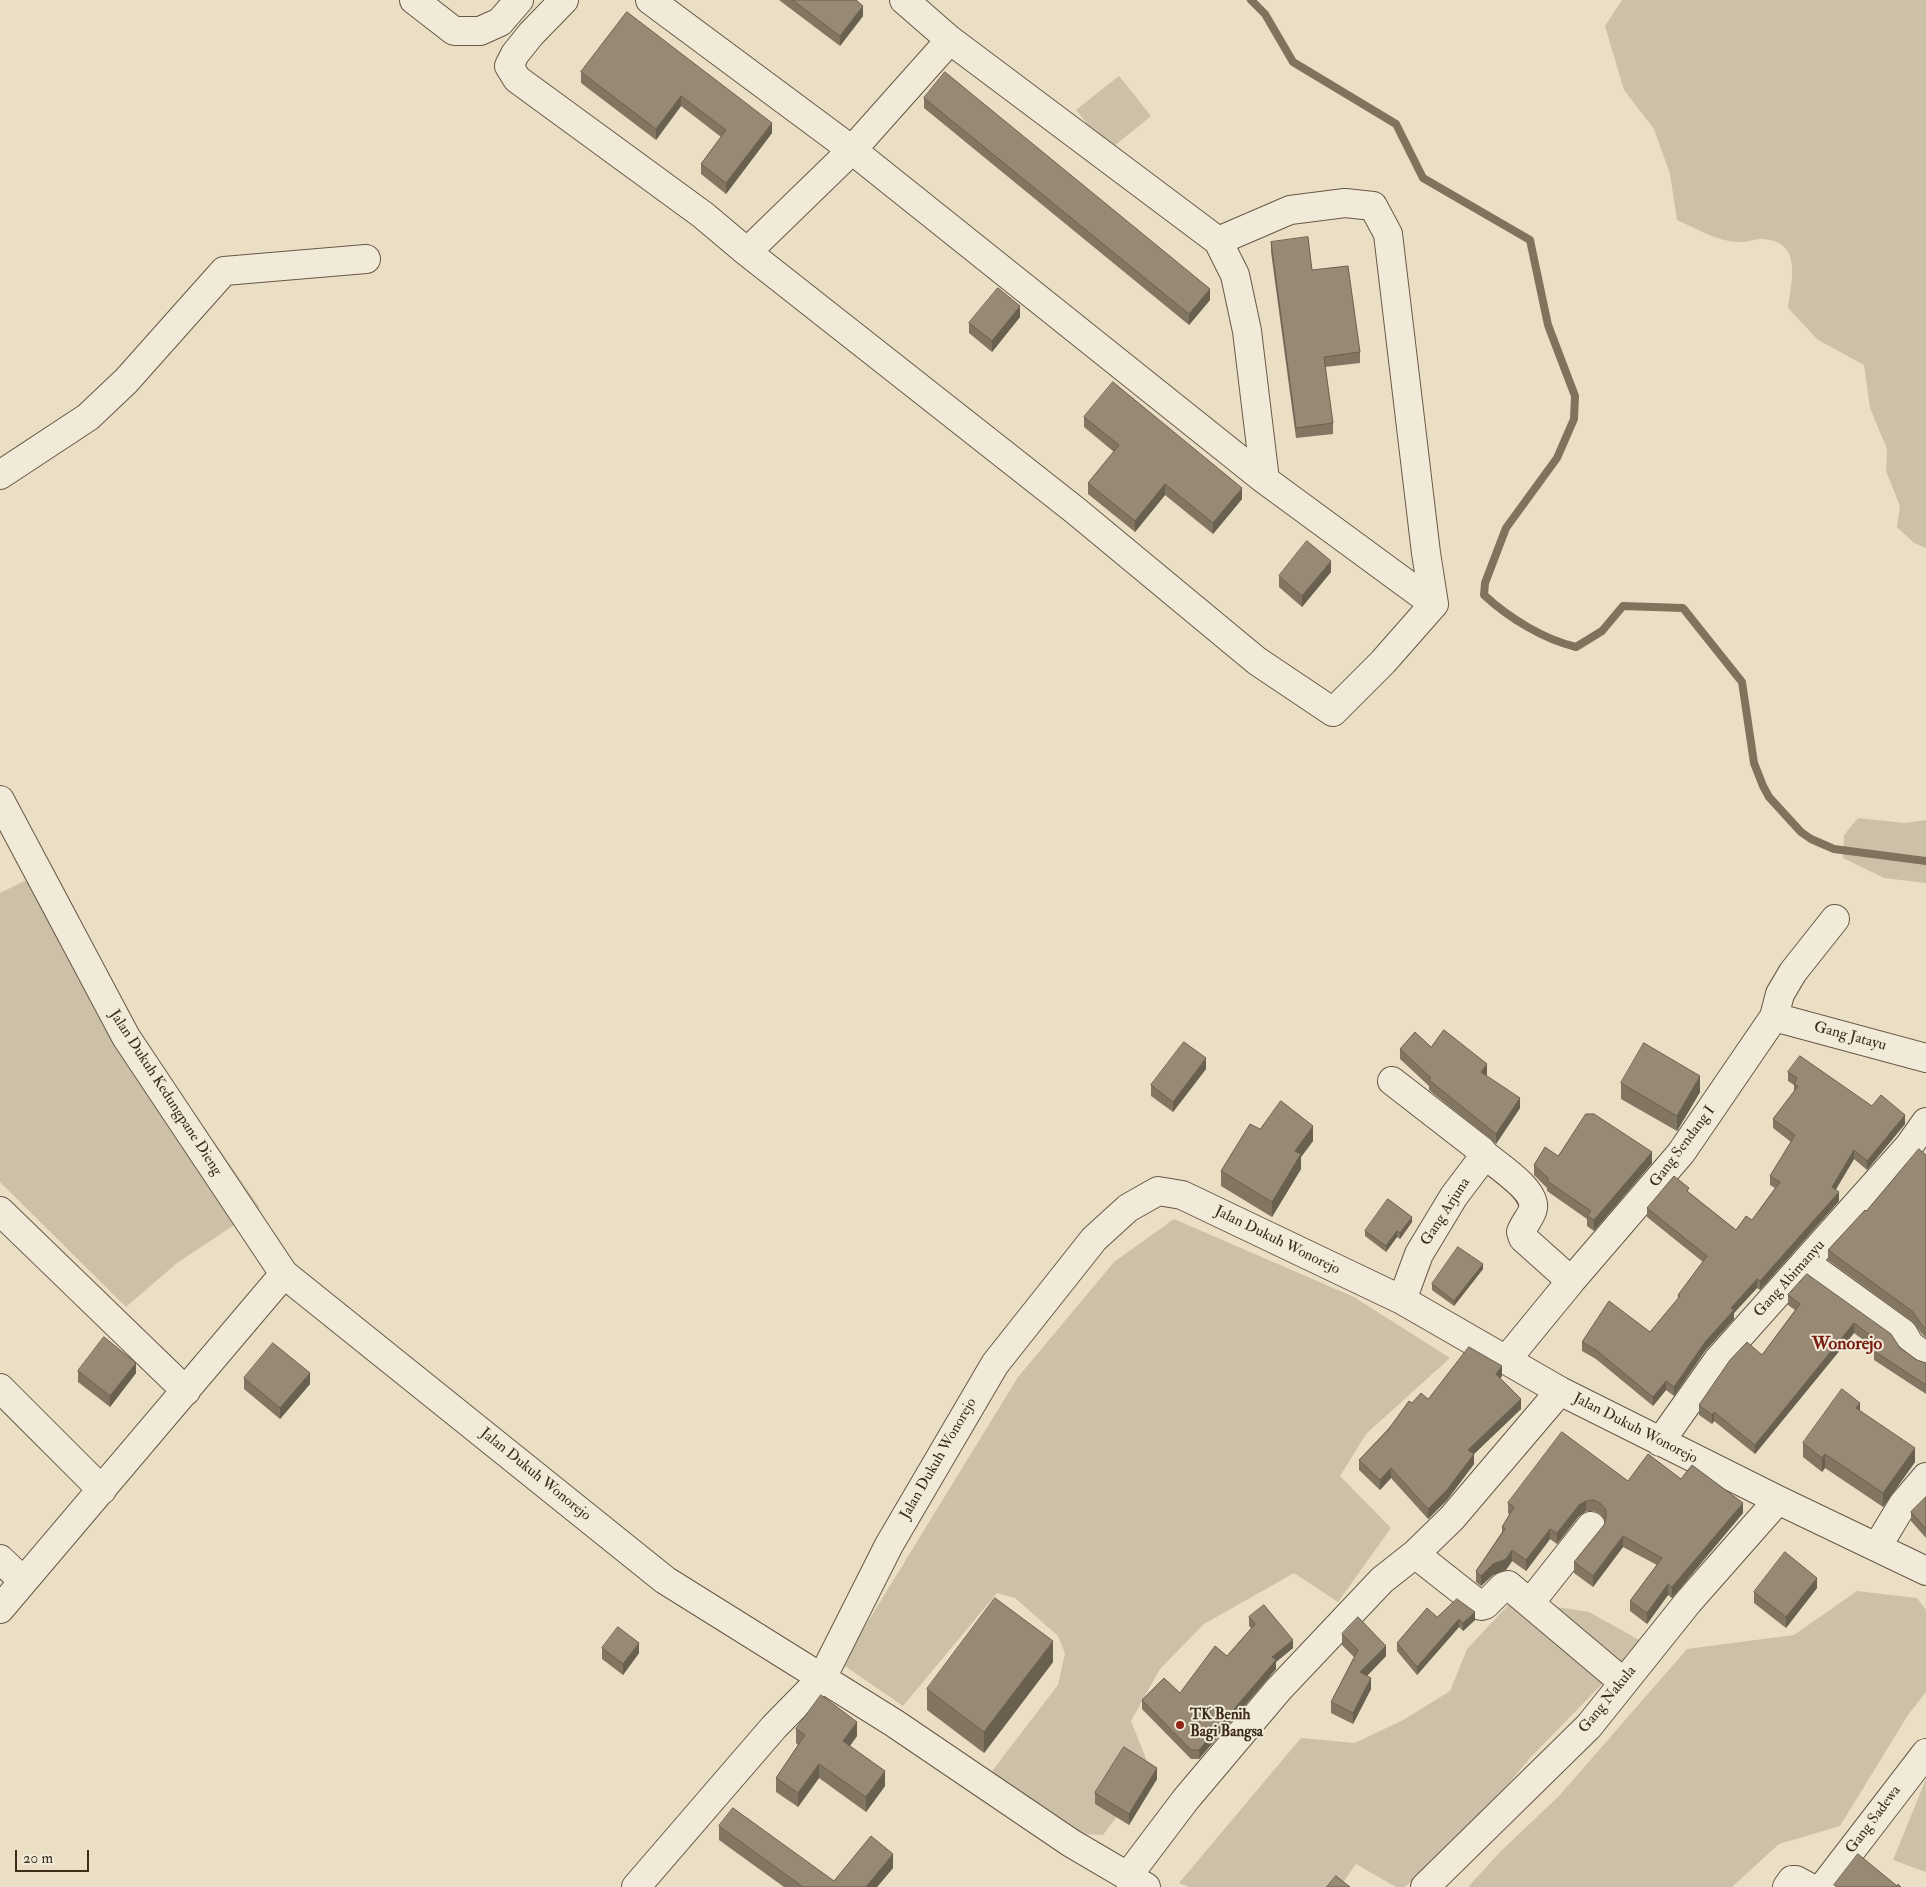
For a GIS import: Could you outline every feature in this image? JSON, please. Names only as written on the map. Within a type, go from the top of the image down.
[{"type":"street","points":[[414,0],[454,31],[480,30],[500,22],[519,0]]},
{"type":"street","points":[[564,0],[515,54],[508,66],[517,79],[703,215],[747,252],[1076,511],[1257,662],[1333,712],[1383,662],[1434,604]]},
{"type":"street","points":[[650,0],[852,150],[1265,480],[1434,604]]},
{"type":"street","points":[[904,0],[950,40],[1218,241],[1235,275],[1247,331],[1265,480]]},
{"type":"street","points":[[747,252],[852,150],[950,40]]},
{"type":"street","points":[[1218,241],[1290,210],[1345,203],[1373,206],[1388,234],[1426,553],[1434,604]]},
{"type":"street","points":[[0,475],[88,417],[126,381],[224,271],[366,259]]},
{"type":"street","name":"Jalan Dukuh Kedungpane Dieng","points":[[0,800],[126,1037],[284,1274]]},
{"type":"street","name":"Gang Sendang I","points":[[1507,1359],[1571,1280],[1682,1153],[1774,1017],[1780,994],[1793,972],[1835,919]]},
{"type":"street","name":"Gang Jatayu","points":[[1774,1017],[1926,1058]]},
{"type":"street","points":[[1392,1082],[1482,1150],[1485,1155],[1529,1193],[1534,1201],[1533,1210],[1521,1232],[1523,1238],[1571,1280]]},
{"type":"street","name":"Gang Abimanyu","points":[[1660,1442],[1718,1360],[1908,1146],[1926,1122]]},
{"type":"street","name":"Gang Arjuna","points":[[1402,1300],[1419,1254],[1454,1196],[1485,1155]]},
{"type":"street","name":"Jalan Dukuh Wonorejo","points":[[822,1678],[889,1545],[995,1364],[1094,1239],[1128,1208],[1158,1191],[1182,1195],[1402,1300],[1560,1391],[1660,1442],[1926,1571]]},
{"type":"street","points":[[0,1211],[186,1391]]},
{"type":"street","points":[[1806,1262],[1903,1333],[1910,1344],[1926,1357]]},
{"type":"street","points":[[0,1608],[284,1274]]},
{"type":"street","name":"Jalan Dukuh Wonorejo","points":[[284,1274],[665,1580],[894,1723],[1070,1843],[1137,1882]]},
{"type":"street","points":[[0,1388],[102,1490]]},
{"type":"street","points":[[1137,1882],[1186,1799],[1278,1690],[1382,1580],[1415,1554],[1452,1518],[1560,1391]]},
{"type":"street","points":[[1877,1547],[1903,1504],[1926,1477]]},
{"type":"street","name":"Gang Nakula","points":[[1425,1887],[1589,1726],[1689,1601],[1778,1500]]},
{"type":"street","points":[[1530,1603],[1591,1526]]},
{"type":"street","points":[[1415,1554],[1481,1606],[1485,1606],[1504,1586],[1508,1585],[1623,1682]]},
{"type":"street","points":[[0,1559],[22,1580]]},
{"type":"street","points":[[636,1887],[774,1727],[822,1678]]},
{"type":"street","name":"Gang Sadewa","points":[[1823,1887],[1926,1753]]},
{"type":"street","points":[[1787,1887],[1792,1880],[1796,1880],[1808,1887]]},
{"type":"shaded area","points":[[1622,0],[1926,0],[1926,548],[1914,543],[1897,527],[1900,506],[1886,471],[1887,449],[1870,408],[1864,365],[1818,340],[1788,308],[1792,263],[1784,246],[1774,241],[1761,239],[1741,242],[1730,241],[1707,234],[1677,220],[1670,174],[1654,129],[1624,90],[1605,26]]},
{"type":"shaded area","points":[[1119,76],[1151,116],[1108,151],[1076,110]]},
{"type":"shaded area","points":[[1858,818],[1905,823],[1926,820],[1926,883],[1884,878],[1843,858],[1844,835]]},
{"type":"shaded area","points":[[53,867],[139,1033],[260,1208],[177,1263],[126,1307],[0,1182],[0,893]]},
{"type":"shaded area","points":[[1174,1219],[1354,1297],[1450,1358],[1366,1434],[1340,1476],[1391,1528],[1338,1602],[1294,1573],[1204,1624],[1160,1669],[1131,1721],[1151,1771],[1103,1835],[1076,1834],[989,1775],[1058,1685],[1065,1653],[1058,1636],[1015,1598],[997,1593],[903,1706],[842,1664],[1018,1377],[1114,1262]]},
{"type":"shaded area","points":[[1857,1591],[1917,1598],[1926,1610],[1926,1692],[1908,1715],[1840,1826],[1779,1844],[1732,1887],[1468,1887],[1501,1851],[1559,1796],[1687,1649],[1794,1635]]},
{"type":"shaded area","points":[[1513,1600],[1589,1612],[1643,1642],[1530,1758],[1476,1823],[1405,1887],[1396,1887],[1356,1864],[1340,1887],[1189,1887],[1179,1883],[1301,1738],[1355,1743],[1405,1719],[1450,1691],[1467,1649]]},
{"type":"shaded area","points":[[1926,1779],[1926,1872],[1893,1860]]},
{"type":"building","points":[[793,0],[856,0],[863,6],[840,36]]},
{"type":"building","points":[[627,12],[772,123],[726,183],[701,164],[726,130],[681,96],[656,129],[581,72]]},
{"type":"building","points":[[945,72],[1210,289],[1189,314],[924,98]]},
{"type":"building","points":[[1308,237],[1312,270],[1348,266],[1360,352],[1324,357],[1333,423],[1296,428],[1271,242]]},
{"type":"building","points":[[998,288],[1020,306],[992,341],[969,323]]},
{"type":"building","points":[[1113,382],[1242,488],[1213,523],[1165,484],[1135,521],[1088,483],[1119,445],[1084,417]]},
{"type":"building","points":[[1307,541],[1331,561],[1302,596],[1279,576]]},
{"type":"building","points":[[1444,1030],[1487,1064],[1481,1072],[1520,1098],[1496,1134],[1429,1080],[1431,1078],[1400,1049],[1415,1032],[1431,1047]]},
{"type":"building","points":[[1184,1042],[1206,1058],[1173,1102],[1151,1085]]},
{"type":"building","points":[[1644,1043],[1700,1076],[1677,1116],[1621,1083]]},
{"type":"building","points":[[1800,1056],[1872,1106],[1881,1095],[1905,1115],[1867,1161],[1854,1150],[1832,1187],[1839,1192],[1760,1281],[1757,1279],[1731,1308],[1734,1310],[1705,1342],[1674,1387],[1666,1381],[1653,1397],[1596,1350],[1582,1342],[1609,1301],[1650,1332],[1680,1296],[1678,1295],[1707,1256],[1647,1208],[1674,1176],[1689,1188],[1687,1191],[1736,1230],[1746,1216],[1752,1220],[1780,1182],[1770,1176],[1795,1135],[1773,1119],[1798,1086],[1794,1084],[1797,1078],[1788,1072]]},
{"type":"building","points":[[1281,1101],[1313,1126],[1295,1151],[1301,1154],[1272,1202],[1221,1171],[1250,1124],[1260,1129]]},
{"type":"building","points":[[1586,1114],[1594,1114],[1652,1152],[1594,1220],[1587,1216],[1591,1211],[1547,1181],[1549,1179],[1534,1165],[1545,1147],[1558,1156]]},
{"type":"building","points":[[1919,1149],[1926,1155],[1926,1329],[1912,1311],[1828,1250],[1866,1211]]},
{"type":"building","points":[[1388,1199],[1412,1217],[1400,1233],[1397,1231],[1386,1246],[1365,1231]]},
{"type":"building","points":[[1458,1247],[1483,1264],[1454,1301],[1432,1284]]},
{"type":"building","points":[[1807,1274],[1891,1334],[1900,1348],[1917,1360],[1926,1363],[1926,1385],[1874,1351],[1880,1343],[1854,1323],[1755,1445],[1714,1412],[1712,1415],[1699,1405],[1730,1360],[1747,1342],[1762,1355],[1800,1304],[1788,1295]]},
{"type":"building","points":[[104,1337],[136,1363],[110,1396],[78,1371]]},
{"type":"building","points":[[273,1343],[310,1373],[280,1408],[244,1378]]},
{"type":"building","points":[[1469,1347],[1502,1366],[1496,1374],[1521,1399],[1468,1450],[1474,1454],[1447,1490],[1428,1509],[1391,1468],[1380,1480],[1359,1460],[1388,1430],[1409,1401],[1412,1403],[1421,1393],[1428,1399]]},
{"type":"building","points":[[1842,1389],[1860,1403],[1856,1408],[1915,1448],[1883,1493],[1825,1454],[1822,1458],[1803,1443]]},
{"type":"building","points":[[1562,1432],[1628,1481],[1648,1454],[1681,1479],[1692,1465],[1743,1503],[1672,1587],[1668,1584],[1647,1613],[1630,1601],[1662,1558],[1623,1536],[1593,1576],[1574,1562],[1604,1525],[1606,1510],[1600,1503],[1594,1500],[1586,1501],[1579,1505],[1557,1533],[1550,1529],[1526,1560],[1512,1550],[1506,1559],[1493,1564],[1481,1576],[1476,1571],[1505,1529],[1502,1527],[1514,1507],[1508,1503]]},
{"type":"building","points":[[1926,1497],[1926,1529],[1911,1512]]},
{"type":"building","points":[[1785,1552],[1817,1578],[1786,1617],[1754,1592]]},
{"type":"building","points":[[995,1598],[1053,1641],[984,1732],[927,1689]]},
{"type":"building","points":[[1457,1599],[1475,1612],[1463,1623],[1459,1619],[1417,1667],[1397,1643],[1427,1608],[1437,1617]]},
{"type":"building","points":[[1264,1605],[1293,1640],[1272,1657],[1276,1660],[1199,1750],[1191,1750],[1142,1700],[1164,1678],[1180,1693],[1215,1646],[1227,1656],[1255,1624],[1249,1617]]},
{"type":"building","points":[[1358,1617],[1386,1646],[1360,1672],[1371,1678],[1353,1713],[1331,1702],[1358,1650],[1342,1634]]},
{"type":"building","points":[[618,1627],[639,1643],[623,1664],[602,1648]]},
{"type":"building","points":[[821,1695],[857,1722],[843,1741],[885,1771],[866,1797],[819,1764],[798,1793],[776,1778],[805,1735],[796,1729]]},
{"type":"building","points":[[1124,1747],[1157,1768],[1129,1814],[1095,1793]]},
{"type":"building","points":[[733,1808],[834,1881],[871,1836],[893,1854],[866,1887],[803,1887],[719,1826]]},
{"type":"building","points":[[1858,1854],[1897,1886],[1898,1884],[1901,1887],[1837,1887],[1834,1885]]},
{"type":"building","points":[[1336,1876],[1350,1887],[1327,1887]]},
{"type":"waterway","points":[[1251,0],[1265,14],[1293,62],[1396,124],[1423,178],[1530,240],[1548,325],[1575,396],[1574,419],[1557,458],[1506,528],[1485,583],[1484,595],[1504,612],[1527,627],[1551,639],[1576,647],[1602,631],[1623,606],[1683,608],[1742,682],[1754,763],[1763,786],[1769,797],[1801,832],[1811,839],[1834,849],[1926,861]]},
{"type":"place","name":"TK Benih Bagi Bangsa","points":[[1180,1725]]},
{"type":"district","name":"Wonorejo","points":[[1847,1345]]}]
